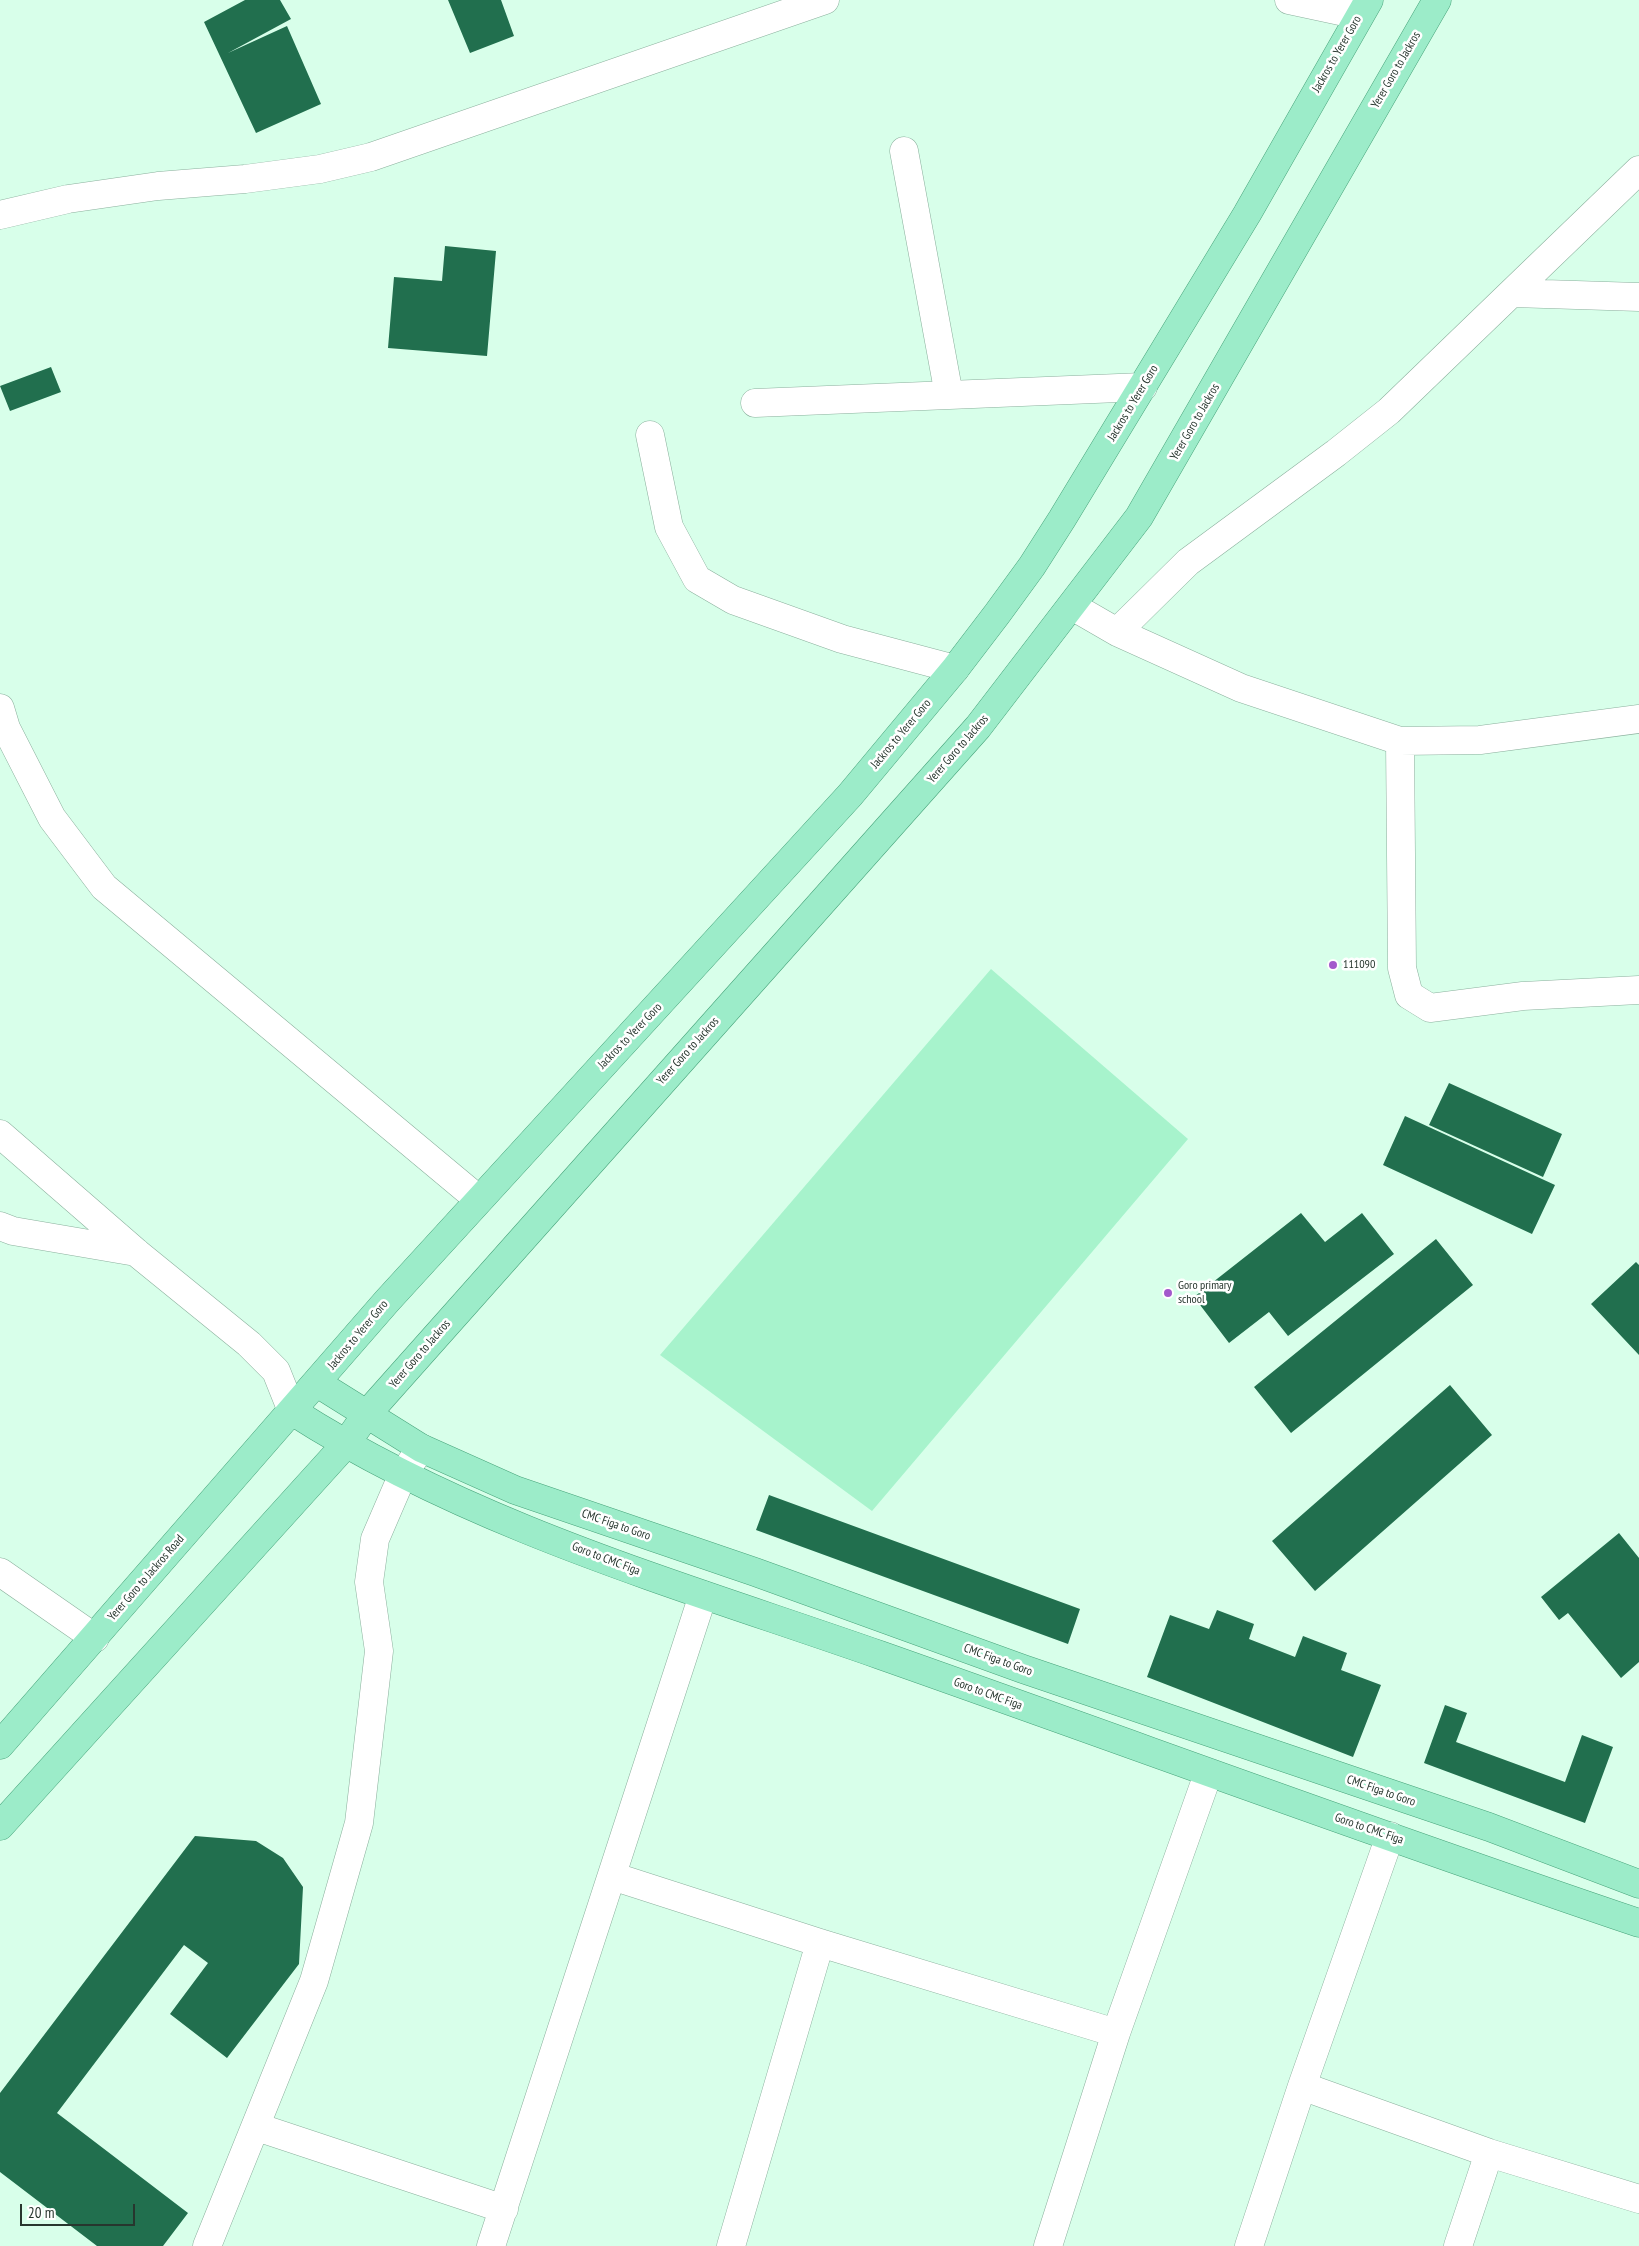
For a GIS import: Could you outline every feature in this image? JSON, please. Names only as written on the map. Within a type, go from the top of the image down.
[{"type":"main road","name":"Yerer Goro to Jackros","points":[[0,1826],[345,1445],[366,1415],[965,742],[1139,517],[1437,0]]},
{"type":"main road","name":"Jackros to Yerer Goro","points":[[292,1411],[478,1199],[688,975],[830,817],[955,669],[1032,566],[1143,387],[1247,214],[1364,8]]},
{"type":"main road","name":"CMC Figa to Goro","points":[[317,1383],[421,1448],[514,1490],[764,1575],[1060,1682],[1489,1827],[1639,1884]]},
{"type":"main road","name":"Goro to CMC Figa","points":[[292,1411],[345,1445],[402,1474],[512,1524],[703,1596],[878,1655],[1208,1774],[1390,1836],[1477,1868],[1639,1922]]},
{"type":"main road","name":"Yerer Goro to Jackros Road","points":[[0,1745],[292,1411]]},
{"type":"main road","points":[[1477,1868],[1489,1827]]},
{"type":"street","points":[[0,216],[68,199],[158,186],[245,179],[320,170],[371,157],[825,0]]},
{"type":"street","points":[[1289,0],[1364,8]]},
{"type":"street","points":[[904,151],[949,395]]},
{"type":"street","points":[[1117,632],[1188,562],[1336,453],[1389,411],[1639,170]]},
{"type":"street","points":[[1513,292],[1639,297]]},
{"type":"street","points":[[755,403],[1143,387]]},
{"type":"street","points":[[650,435],[669,528],[697,579],[733,600],[842,639],[955,669]]},
{"type":"street","points":[[1072,606],[1117,632],[1241,688],[1400,741],[1480,740],[1639,719]]},
{"type":"street","points":[[0,708],[6,728],[52,818],[104,886],[478,1199]]},
{"type":"street","points":[[1400,741],[1402,968],[1409,995],[1430,1008],[1523,996],[1639,990]]},
{"type":"street","points":[[0,1134],[137,1253],[250,1344],[276,1371],[292,1411]]},
{"type":"street","points":[[0,1226],[13,1231],[137,1253]]},
{"type":"street","points":[[276,1371],[317,1383]]},
{"type":"street","points":[[208,2246],[314,1981],[359,1823],[379,1651],[369,1582],[374,1539],[402,1474],[421,1448]]},
{"type":"street","points":[[0,1572],[95,1638]]},
{"type":"street","points":[[491,2246],[703,1596]]},
{"type":"street","points":[[1048,2246],[1116,2032],[1208,1774]]},
{"type":"street","points":[[1249,2246],[1302,2086],[1390,1836]]},
{"type":"street","points":[[612,1876],[820,1943],[1116,2032]]},
{"type":"street","points":[[731,2246],[820,1943]]},
{"type":"street","points":[[1302,2086],[1489,2153],[1639,2199]]},
{"type":"street","points":[[257,2127],[504,2209]]},
{"type":"street","points":[[1458,2246],[1489,2153]]},
{"type":"green space","points":[[991,969],[1188,1139],[872,1511],[660,1355]]},
{"type":"building","points":[[245,0],[280,0],[291,19],[228,53],[287,26],[321,104],[256,133],[204,22]]},
{"type":"building","points":[[448,0],[501,0],[514,36],[470,53]]},
{"type":"building","points":[[445,246],[496,251],[487,356],[388,348],[394,277],[442,281]]},
{"type":"building","points":[[51,367],[61,392],[10,411],[0,386]]},
{"type":"building","points":[[1449,1083],[1562,1134],[1543,1177],[1429,1125]]},
{"type":"building","points":[[1405,1116],[1555,1185],[1532,1234],[1383,1165]]},
{"type":"building","points":[[1301,1213],[1325,1242],[1362,1213],[1394,1254],[1288,1336],[1269,1312],[1229,1343],[1194,1297]]},
{"type":"building","points":[[1436,1239],[1473,1285],[1291,1433],[1254,1387]]},
{"type":"building","points":[[1636,1262],[1639,1265],[1639,1355],[1591,1304]]},
{"type":"building","points":[[1450,1385],[1492,1435],[1315,1591],[1272,1541]]},
{"type":"building","points":[[769,1495],[1080,1609],[1068,1644],[756,1530]]},
{"type":"building","points":[[1619,1533],[1639,1558],[1639,1662],[1621,1678],[1568,1613],[1559,1620],[1541,1597]]},
{"type":"building","points":[[1217,1610],[1254,1624],[1249,1639],[1295,1657],[1303,1636],[1347,1653],[1341,1670],[1381,1685],[1353,1757],[1147,1677],[1170,1615],[1209,1629]]},
{"type":"building","points":[[1445,1705],[1467,1713],[1456,1742],[1565,1782],[1582,1735],[1613,1747],[1585,1823],[1424,1763]]},
{"type":"building","points":[[195,1836],[256,1841],[283,1858],[303,1887],[299,1964],[227,2058],[170,2014],[208,1963],[184,1945],[57,2113],[188,2213],[163,2246],[97,2246],[0,2172],[0,2093]]},
{"type":"place","name":"111090","points":[[1333,965]]},
{"type":"place","name":"Goro primary school","points":[[1168,1293]]}]
